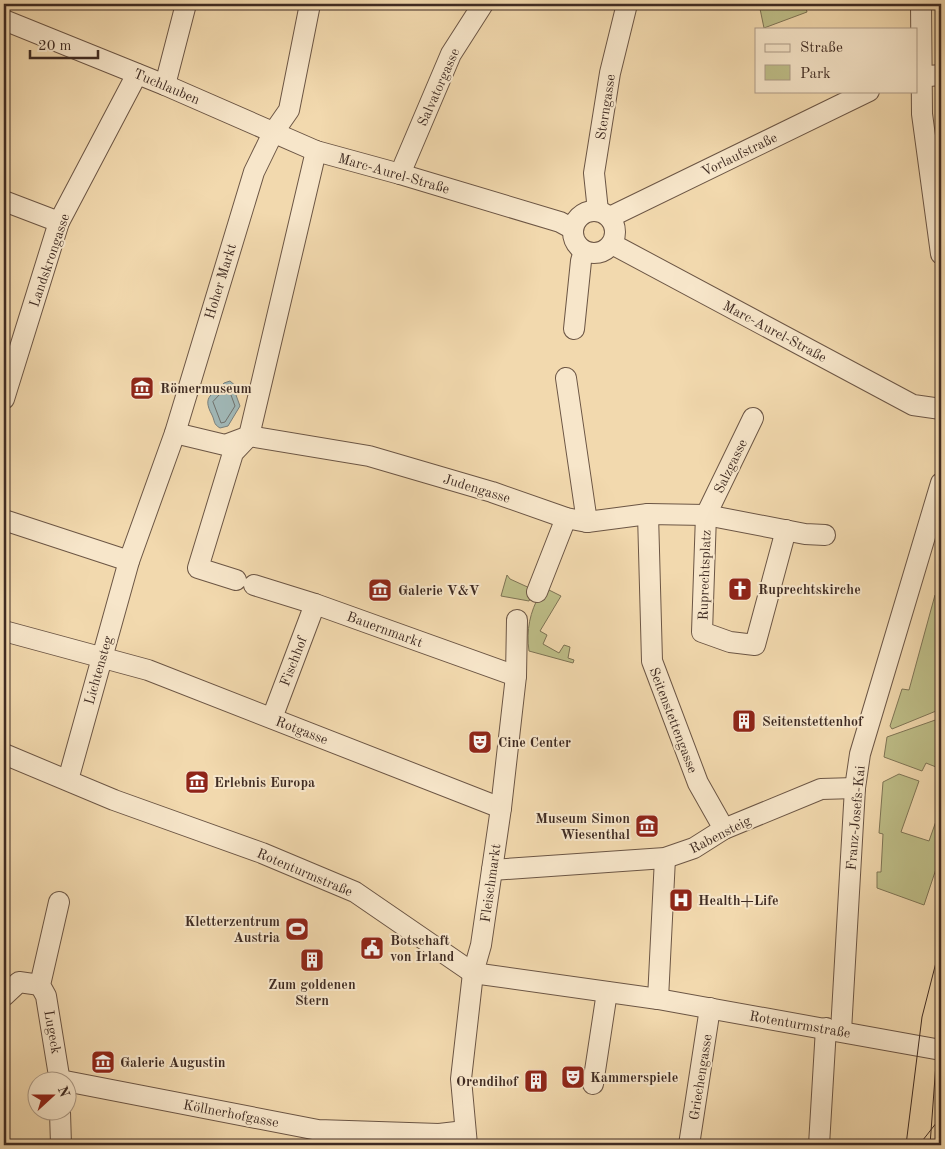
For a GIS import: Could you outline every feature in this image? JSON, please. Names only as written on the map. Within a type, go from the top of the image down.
[{"type":"street","points":[[165,85],[186,4]]},
{"type":"street","name":"Hoher Markt","points":[[130,561],[175,432],[254,172],[273,133],[289,110],[310,4]]},
{"type":"street","name":"Salvatorgasse","points":[[400,174],[451,54],[483,4]]},
{"type":"street","name":"Sterngasse","points":[[604,214],[594,173],[610,73],[626,4]]},
{"type":"street","points":[[921,4],[926,76],[922,114],[941,254]]},
{"type":"street","name":"Tuchlauben","points":[[4,20],[165,85],[273,133]]},
{"type":"street","name":"Landskrongasse","points":[[4,399],[59,222],[137,74]]},
{"type":"street","name":"Vorlaufstraße","points":[[604,214],[867,92]]},
{"type":"street","name":"Marc-Aurel-Straße","points":[[273,133],[316,151],[560,222],[573,229]]},
{"type":"street","points":[[175,432],[225,445],[248,436],[316,151]]},
{"type":"street","points":[[4,200],[59,222]]},
{"type":"street","points":[[583,213],[604,214],[615,230],[612,244],[599,253],[584,251],[578,246],[573,237],[573,229],[577,218],[583,213]]},
{"type":"street","name":"Marc-Aurel-Straße","points":[[612,244],[913,405],[941,409]]},
{"type":"street","points":[[574,329],[581,261],[584,251]]},
{"type":"street","points":[[566,378],[587,522]]},
{"type":"street","name":"Salzgasse","points":[[706,515],[753,418]]},
{"type":"street","name":"Judengasse","points":[[248,436],[369,456],[492,492],[566,518],[587,522],[648,514],[706,515]]},
{"type":"street","name":"Bauernmarkt","points":[[248,436],[233,453],[198,568],[315,604],[516,676]]},
{"type":"street","name":"Franz-Josefs-Kai","points":[[819,1145],[833,1029],[855,788],[860,754],[941,483]]},
{"type":"street","name":"Seitenstettengasse","points":[[648,514],[652,661],[698,783],[724,828]]},
{"type":"street","name":"Ruprechtsplatz","points":[[786,530],[756,645],[730,642],[702,632],[706,515],[786,530],[826,535]]},
{"type":"street","points":[[537,592],[566,518]]},
{"type":"street","points":[[4,520],[130,561]]},
{"type":"street","name":"Lichtensteg","points":[[68,780],[101,657],[130,561]]},
{"type":"street","name":"Fischhof","points":[[272,718],[315,604]]},
{"type":"street","name":"Fleischmarkt","points":[[466,1138],[462,1079],[473,972],[481,945],[501,808],[516,676],[516,620]]},
{"type":"street","name":"Rotgasse","points":[[4,631],[148,670],[501,808]]},
{"type":"street","name":"Rotenturmstraße","points":[[4,754],[114,800],[262,853],[355,892],[473,972],[658,999],[833,1029],[903,1045],[941,1050]]},
{"type":"street","name":"Rabensteig","points":[[492,870],[665,858],[694,848],[724,828],[821,789],[855,788]]},
{"type":"street","points":[[658,999],[665,858]]},
{"type":"street","points":[[4,996],[19,982],[40,985],[60,902]]},
{"type":"street","name":"Lugeck","points":[[40,985],[46,996],[59,1072]]},
{"type":"street","points":[[593,1084],[607,992]]},
{"type":"street","name":"Griechengasse","points":[[689,1145],[710,1008]]},
{"type":"street","name":"Köllnerhofgasse","points":[[78,1085],[316,1138],[439,1134],[466,1138]]},
{"type":"street","points":[[60,1122],[61,1145]]},
{"type":"green space","points":[[759,4],[805,4],[807,12],[764,28]]},
{"type":"green space","points":[[507,575],[510,579],[534,590],[529,601],[501,596]]},
{"type":"green space","points":[[549,590],[561,596],[540,631],[547,635],[543,644],[559,653],[564,645],[570,647],[568,658],[574,660],[573,663],[529,651],[528,636],[531,614],[540,594],[547,593]]},
{"type":"green space","points":[[935,595],[941,597],[941,709],[892,729],[890,726],[902,689],[909,690]]},
{"type":"green space","points":[[941,718],[941,769],[926,763],[922,771],[884,757],[887,737]]},
{"type":"green space","points":[[899,774],[919,781],[901,832],[929,841],[941,807],[941,854],[924,905],[877,888],[877,872],[881,872],[883,834],[879,833],[883,782]]},
{"type":"water","points":[[230,381],[237,387],[236,395],[240,406],[228,426],[220,428],[214,422],[208,399],[224,383]]},
{"type":"tram line","points":[[906,1145],[922,1017],[941,943]]},
{"type":"tram line","points":[[930,1145],[941,1021]]},
{"type":"tram line","points":[[919,1145],[941,1117]]},
{"type":"place","name":"Römermuseum","points":[[142,388]]},
{"type":"place","name":"Ruprechtskirche","points":[[740,589]]},
{"type":"place","name":"Galerie V&V","points":[[380,590]]},
{"type":"place","name":"Seitenstettenhof","points":[[744,721]]},
{"type":"place","name":"Cine Center","points":[[480,742]]},
{"type":"place","name":"Erlebnis Europa","points":[[197,782]]},
{"type":"place","name":"Museum Simon Wiesenthal","points":[[647,826]]},
{"type":"place","name":"Health+Life","points":[[681,900]]},
{"type":"place","name":"Kletterzentrum Austria","points":[[297,929]]},
{"type":"place","name":"Botschaft von Irland","points":[[372,948]]},
{"type":"place","name":"Zum goldenen Stern","points":[[312,960]]},
{"type":"place","name":"Galerie Augustin","points":[[103,1062]]},
{"type":"place","name":"Kammerspiele","points":[[573,1077]]},
{"type":"place","name":"Orendihof","points":[[536,1081]]}]
